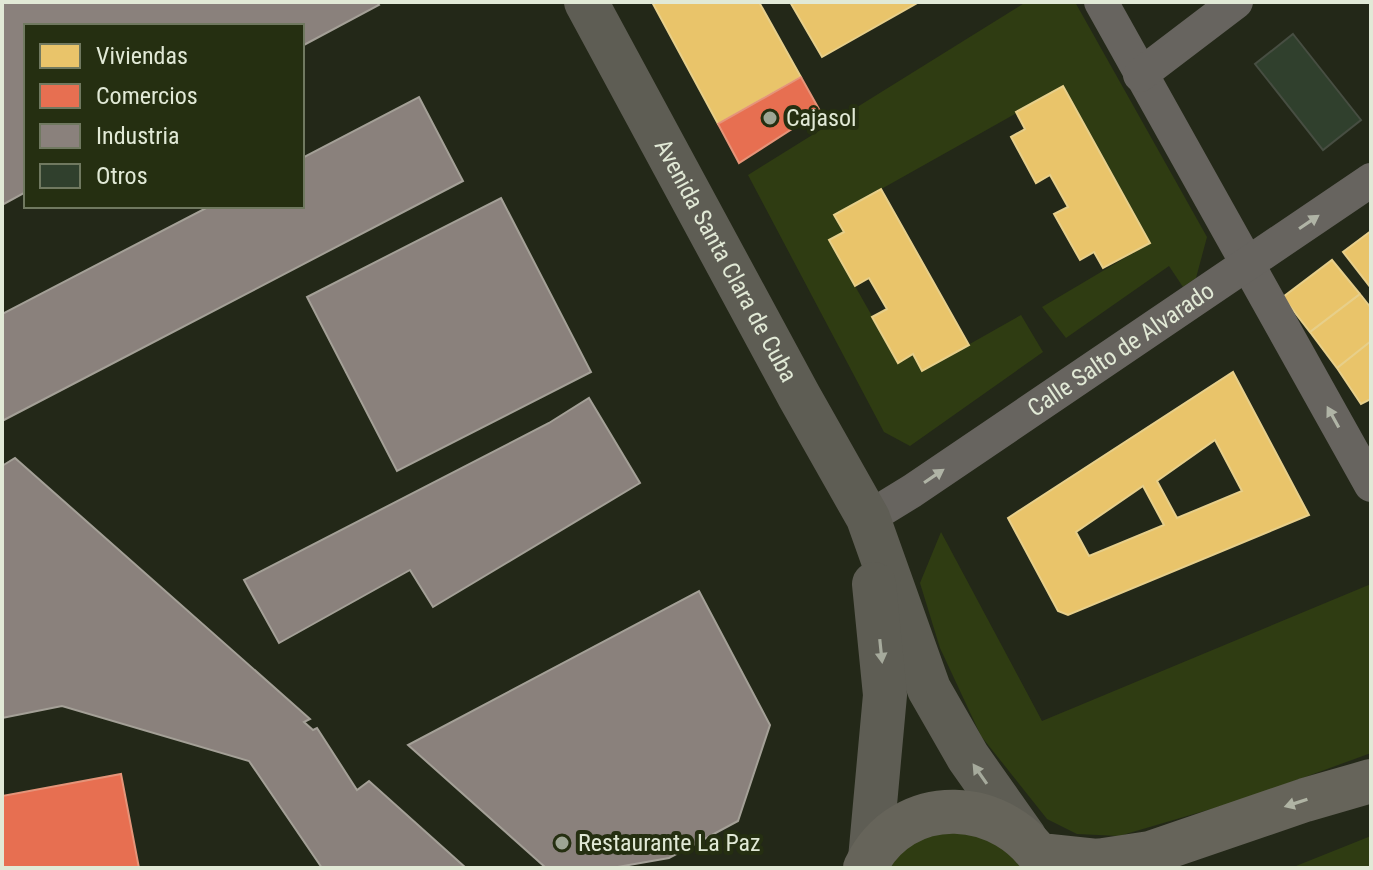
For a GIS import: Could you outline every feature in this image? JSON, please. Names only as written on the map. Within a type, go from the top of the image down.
[{"type":"main road","points":[[866,865],[886,839],[907,824],[942,813],[981,814],[1005,823],[1037,854],[1097,861],[1150,853],[1371,781]]},
{"type":"street","name":"Avenida Santa Clara de Cuba","points":[[586,2],[868,518],[929,689],[968,757],[1037,854]]},
{"type":"street","points":[[1101,2],[1371,485]]},
{"type":"street","points":[[1140,75],[1236,2]]},
{"type":"street","name":"Calle Salto de Alvarado","points":[[868,518],[1371,180]]},
{"type":"street","name":"Avenida Santa Clara de Cuba","points":[[866,865],[885,695],[868,518]]},
{"type":"green space","points":[[1026,2],[1075,2],[1207,237],[1196,278],[1183,287],[1169,266],[1066,338],[1042,307],[1150,243],[1063,87],[835,215],[844,232],[829,240],[898,362],[913,354],[922,371],[1021,315],[1043,352],[910,446],[884,432],[748,175]]},
{"type":"green space","points":[[941,532],[1042,721],[1371,584],[1371,753],[1245,799],[1119,836],[1077,834],[1047,819],[981,736],[940,648],[920,583]]},
{"type":"green space","points":[[962,831],[987,836],[1026,868],[888,868],[920,840]]},
{"type":"green space","points":[[1371,836],[1371,868],[1291,868]]},
{"type":"building: Viviendas","points":[[652,2],[759,2],[801,77],[718,124]]},
{"type":"building: Viviendas","points":[[790,2],[919,2],[822,57]]},
{"type":"building: Viviendas","points":[[1063,86],[1150,243],[1103,268],[1094,252],[1080,260],[1054,214],[1068,207],[1050,175],[1036,183],[1011,137],[1025,129],[1016,112]]},
{"type":"building: Viviendas","points":[[881,189],[969,345],[922,371],[913,354],[898,363],[872,317],[887,309],[869,278],[855,286],[829,240],[844,232],[834,215]]},
{"type":"building: Viviendas","points":[[1371,231],[1371,288],[1343,252]]},
{"type":"building: Viviendas","points":[[1332,260],[1360,294],[1310,332],[1283,297]]},
{"type":"building: Viviendas","points":[[1360,294],[1371,308],[1371,341],[1337,368],[1310,332]]},
{"type":"building: Viviendas","points":[[1371,341],[1371,399],[1361,404],[1337,368]]},
{"type":"building: Viviendas","points":[[1233,372],[1309,515],[1068,615],[1058,611],[1008,518]],"holes":[[[1215,440],[1242,491],[1177,518],[1157,481]],[[1143,486],[1164,525],[1089,556],[1076,532]]]},
{"type":"building: Comercios","name":"Cajasol","points":[[801,77],[820,111],[739,163],[718,124]]},
{"type":"building: Comercios","points":[[121,774],[139,868],[2,868],[2,796]]},
{"type":"building: Industria","points":[[2,2],[377,2],[379,5],[304,45],[304,24],[24,24],[24,193],[2,205]]},
{"type":"building: Industria","points":[[419,97],[463,181],[2,421],[2,314],[206,208],[304,208],[304,157]]},
{"type":"building: Industria","points":[[501,198],[591,372],[397,471],[307,297]]},
{"type":"building: Industria","points":[[589,398],[640,483],[433,607],[410,570],[279,643],[244,580],[549,423]]},
{"type":"building: Industria","points":[[15,458],[310,719],[304,722],[313,730],[317,728],[357,790],[369,781],[466,868],[322,868],[249,761],[62,706],[2,718],[2,466]]},
{"type":"building: Industria","points":[[699,591],[770,725],[738,821],[669,858],[612,868],[546,868],[408,745]]},
{"type":"building: Otros","points":[[1293,34],[1361,120],[1323,150],[1255,64]]},
{"type":"place","name":"Cajasol","points":[[770,118]]},
{"type":"place","name":"Restaurante La Paz","points":[[562,843]]}]
